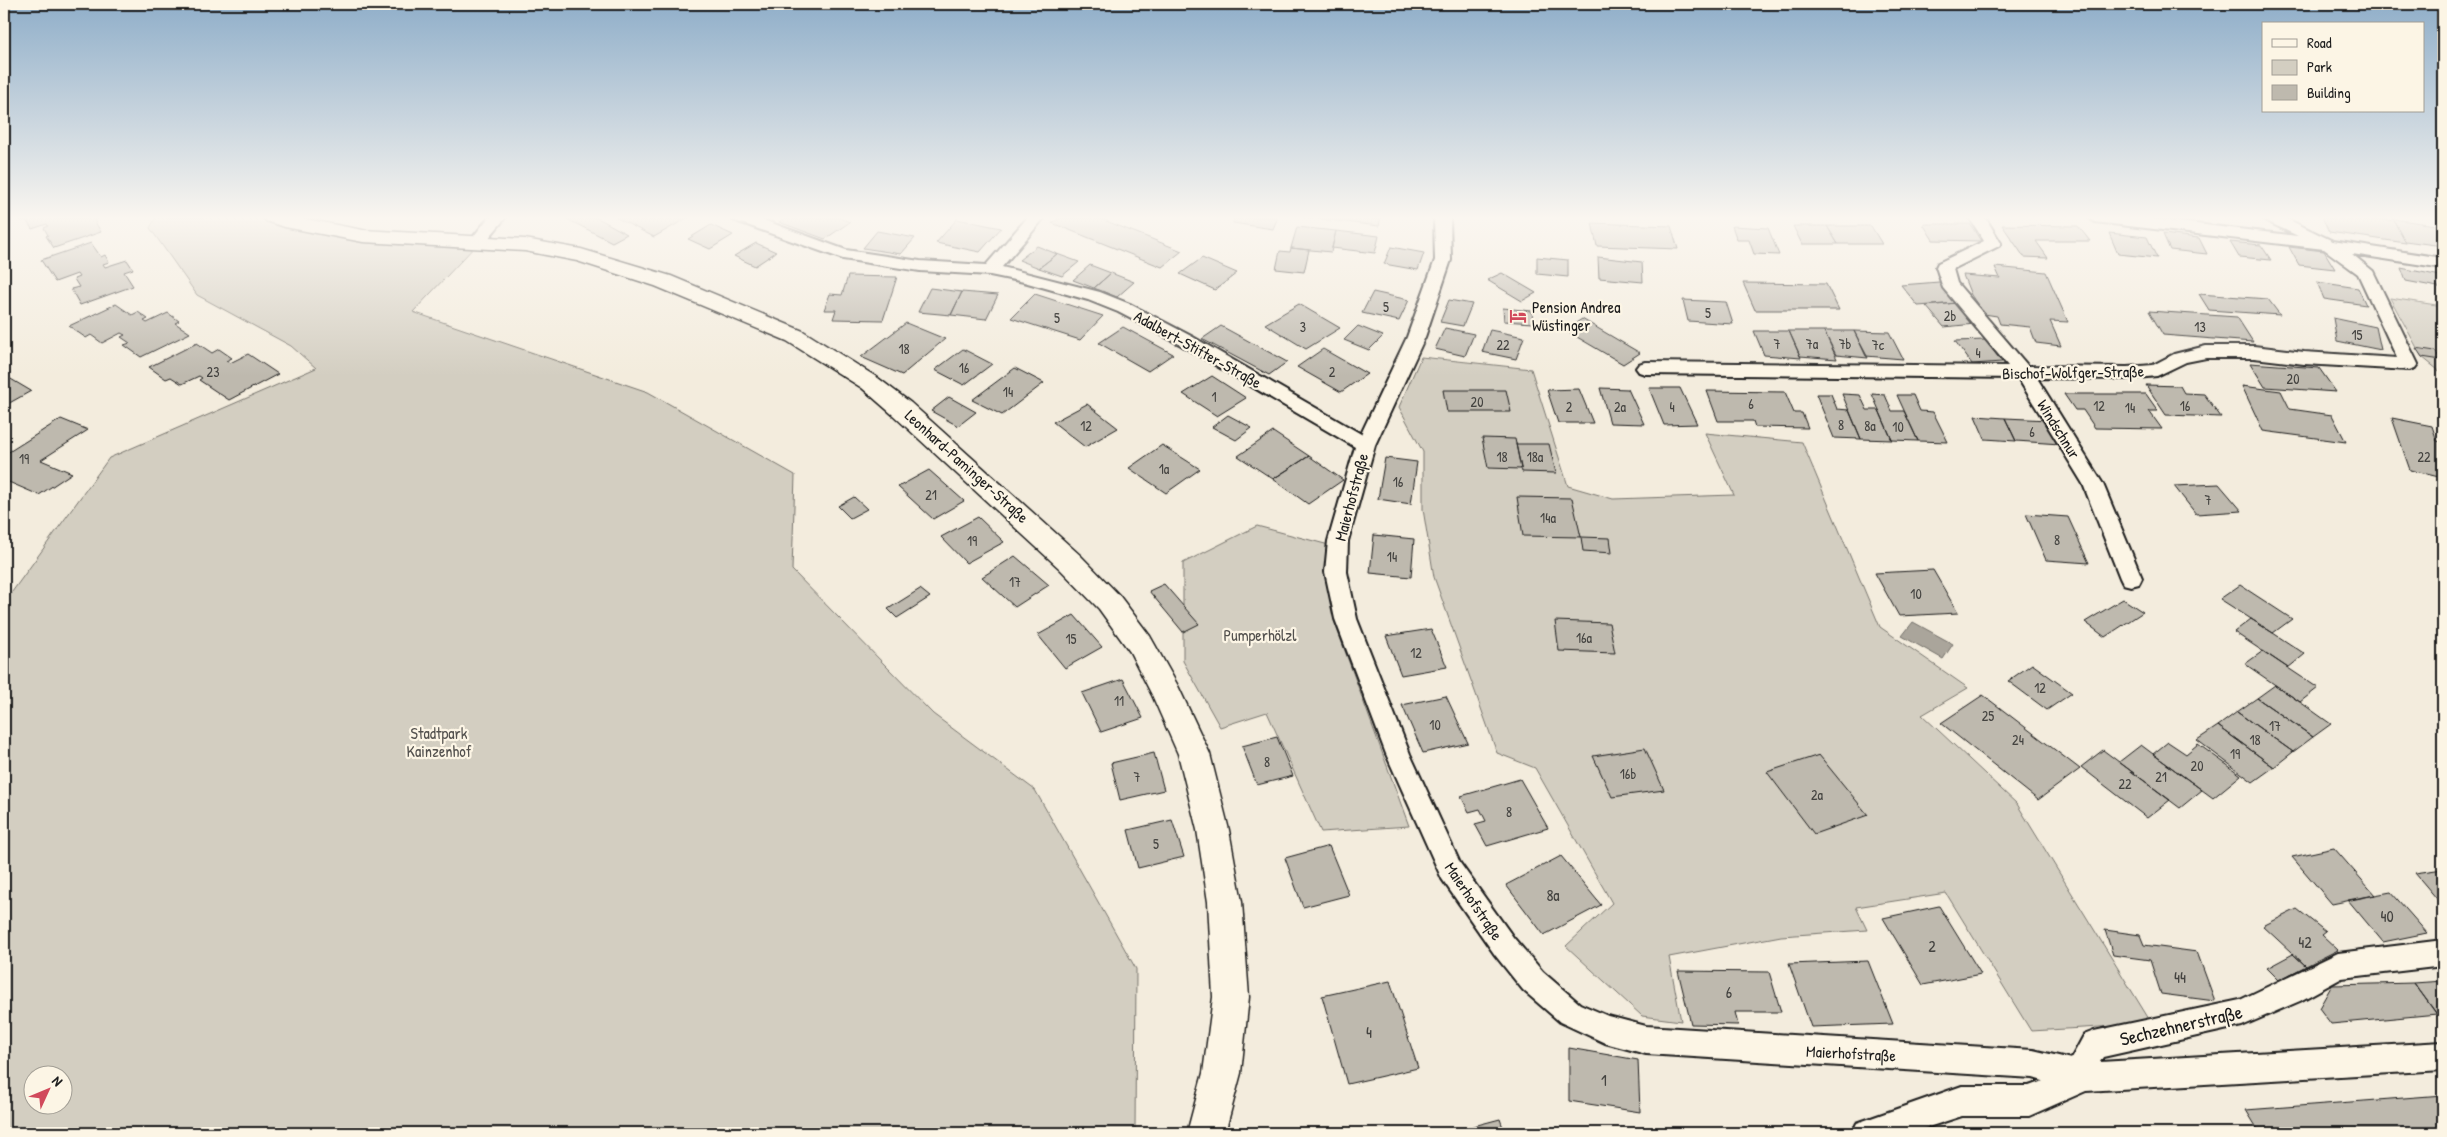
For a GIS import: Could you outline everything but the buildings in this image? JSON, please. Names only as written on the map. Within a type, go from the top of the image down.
[{"type":"street","name":"Leonhard-Paminger-Straße","points":[[628,270],[663,281],[795,336],[870,383],[902,408],[1030,523],[1109,602],[1140,644],[1167,694],[1194,754],[1213,830],[1225,902],[1231,997],[1222,1073],[1206,1133]]},
{"type":"street","name":"Adalbert-Stifter-Straße","points":[[990,270],[1066,287],[1124,308],[1187,341],[1365,445]]},
{"type":"street","name":"Maierhofstraße","points":[[1439,270],[1416,337],[1365,445],[1338,541],[1336,572],[1346,619],[1398,754],[1451,870],[1504,946],[1533,981],[1570,1014],[1605,1029],[1646,1040],[2033,1064],[2086,1077]]},
{"type":"street","name":"Windschnur","points":[[1945,270],[1949,284],[2025,374],[2093,484],[2131,578]]},
{"type":"street","name":"Bischof-Wolfger-Straße","points":[[1645,368],[2025,374],[2127,373],[2157,370],[2180,358],[2206,352],[2254,352],[2304,358],[2409,364],[2363,270]]},
{"type":"street","name":"Sechzehnerstraße","points":[[2086,1077],[2085,1059],[2094,1045],[2242,1013],[2290,992],[2338,966],[2443,953]]},
{"type":"street","points":[[1867,1133],[1962,1101],[2029,1101],[2086,1077],[2443,1056]]},
{"type":"green space","name":"Stadtpark Kainzenhof","points":[[180,270],[453,270],[413,312],[648,392],[795,475],[792,570],[933,714],[1035,790],[1136,969],[1135,1133],[4,1133],[4,603],[109,458],[316,368],[291,346],[197,295]]},
{"type":"green space","points":[[2390,298],[2443,306],[2443,374],[2422,357]]},
{"type":"green space","points":[[1421,357],[1531,369],[1568,486],[1613,499],[1734,495],[1705,433],[1802,442],[1880,627],[1968,688],[1922,715],[2017,804],[2152,1024],[2031,1031],[1946,893],[1856,907],[1867,930],[1781,936],[1669,957],[1681,1021],[1642,1016],[1566,946],[1612,903],[1535,768],[1497,753],[1434,577],[1423,509],[1423,452],[1399,407]]},
{"type":"green space","name":"Pumperhölzl","points":[[1257,526],[1329,545],[1328,582],[1334,621],[1409,826],[1321,832],[1267,712],[1220,727],[1183,661],[1183,563]]},
{"type":"shaded area","points":[[1913,622],[1953,644],[1943,659],[1902,636]]},
{"type":"place","name":"Pension Andrea Wüstinger","points":[[1518,316]]}]
